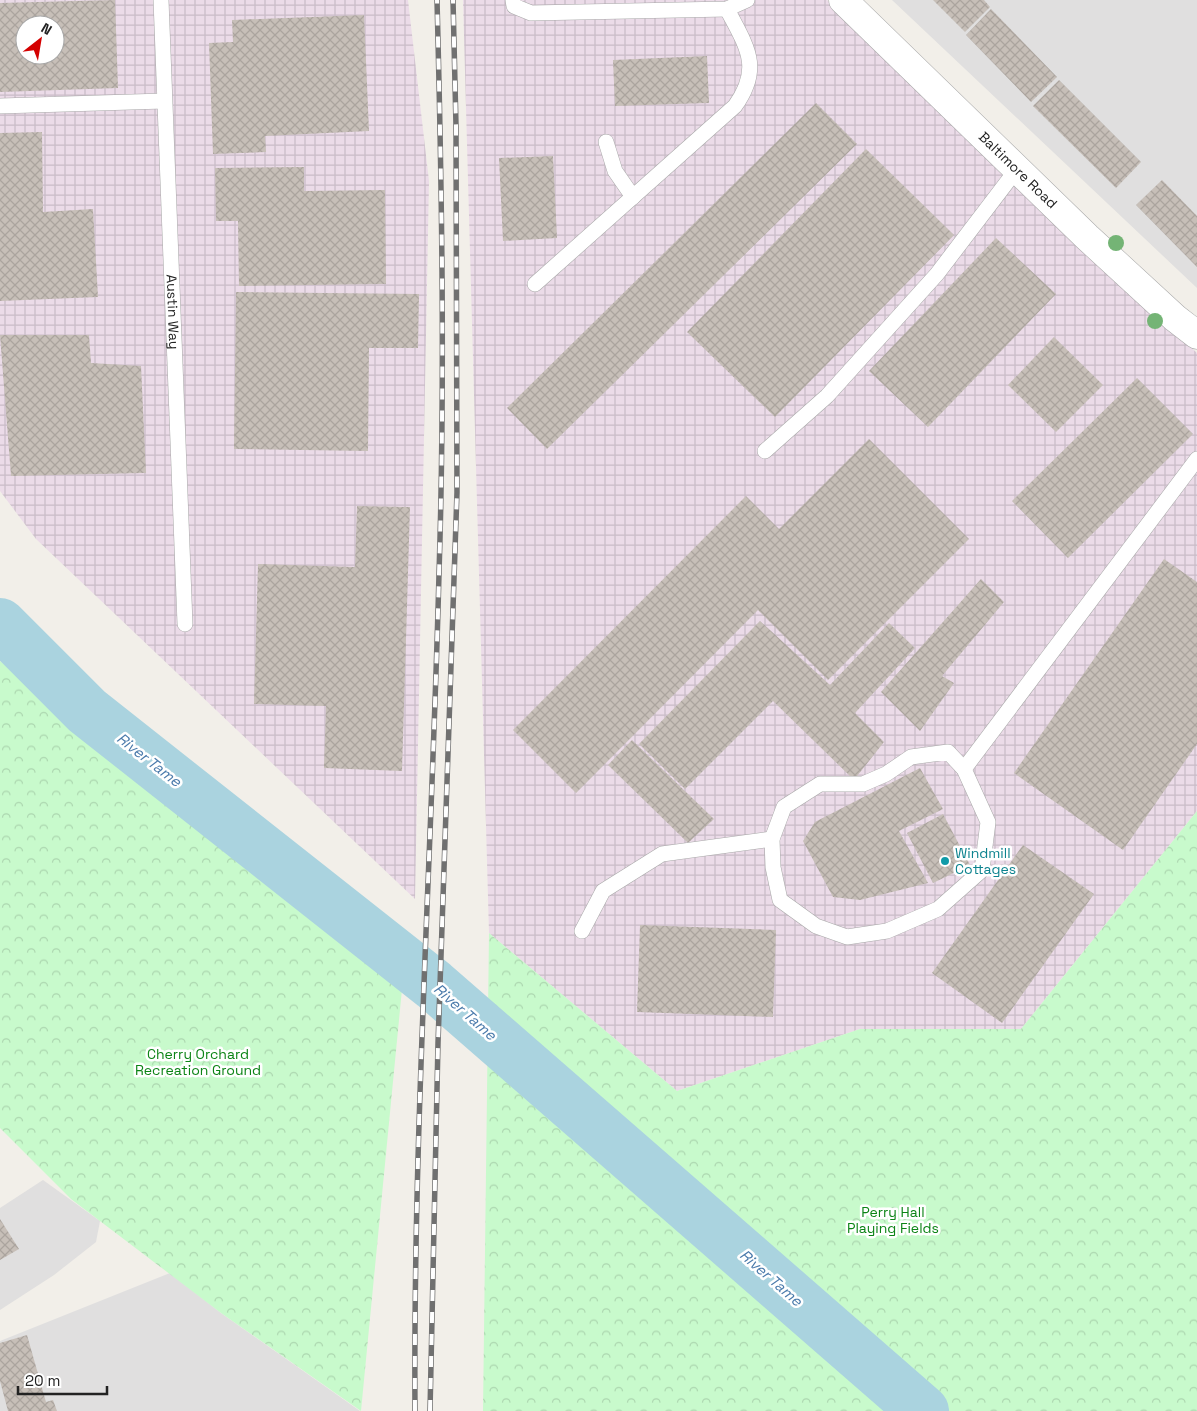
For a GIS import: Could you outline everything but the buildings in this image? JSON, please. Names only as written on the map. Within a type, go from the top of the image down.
[{"type":"street","name":"Baltimore Road","points":[[843,0],[1101,250],[1175,318],[1197,335]]},
{"type":"lane","name":"Austin Way","points":[[161,0],[185,624]]},
{"type":"lane","points":[[513,0],[514,6],[531,13],[727,8],[747,0]]},
{"type":"lane","points":[[534,284],[735,106],[744,93],[751,74],[750,61],[746,45],[727,8]]},
{"type":"lane","points":[[0,106],[164,101]]},
{"type":"lane","points":[[606,142],[614,171],[633,197]]},
{"type":"lane","points":[[765,451],[827,396],[937,274],[1017,169]]},
{"type":"lane","points":[[964,769],[1197,460]]},
{"type":"lane","points":[[948,752],[964,769],[988,822],[982,870],[938,908],[887,931],[847,937],[816,926],[780,900],[773,867],[772,839],[784,807],[820,784],[863,784],[886,774],[911,757],[948,752]]},
{"type":"lane","points":[[582,931],[603,892],[662,854],[772,839]]},
{"type":"shaded area","points":[[0,0],[408,0],[429,181],[415,899],[36,539],[0,491]]},
{"type":"shaded area","points":[[463,0],[827,0],[1099,263],[1197,353],[1197,811],[1021,1029],[860,1029],[677,1091],[489,933]]},
{"type":"shaded area","points":[[892,0],[1197,0],[1197,288]]},
{"type":"shaded area","points":[[43,1180],[100,1221],[96,1242],[54,1275],[0,1310],[0,1208]]},
{"type":"shaded area","points":[[170,1273],[221,1313],[360,1411],[0,1411],[0,1341]]},
{"type":"green space","name":"Cherry Orchard Recreation Ground","points":[[0,661],[402,989],[361,1411],[221,1313],[71,1199],[0,1128]]},
{"type":"green space","name":"Perry Hall Playing Fields","points":[[1197,811],[1197,1411],[483,1411],[489,933],[677,1091],[860,1029],[1021,1029]]},
{"type":"waterway","name":"River Tame","points":[[0,624],[87,711],[434,985],[923,1411]]},
{"type":"railway","points":[[415,1411],[415,1306],[420,1097],[441,502],[442,287],[437,0]]},
{"type":"railway","points":[[430,1411],[438,1043],[457,492],[456,126],[453,0]]},
{"type":"place","name":"Windmill Cottages","points":[[945,861]]}]
